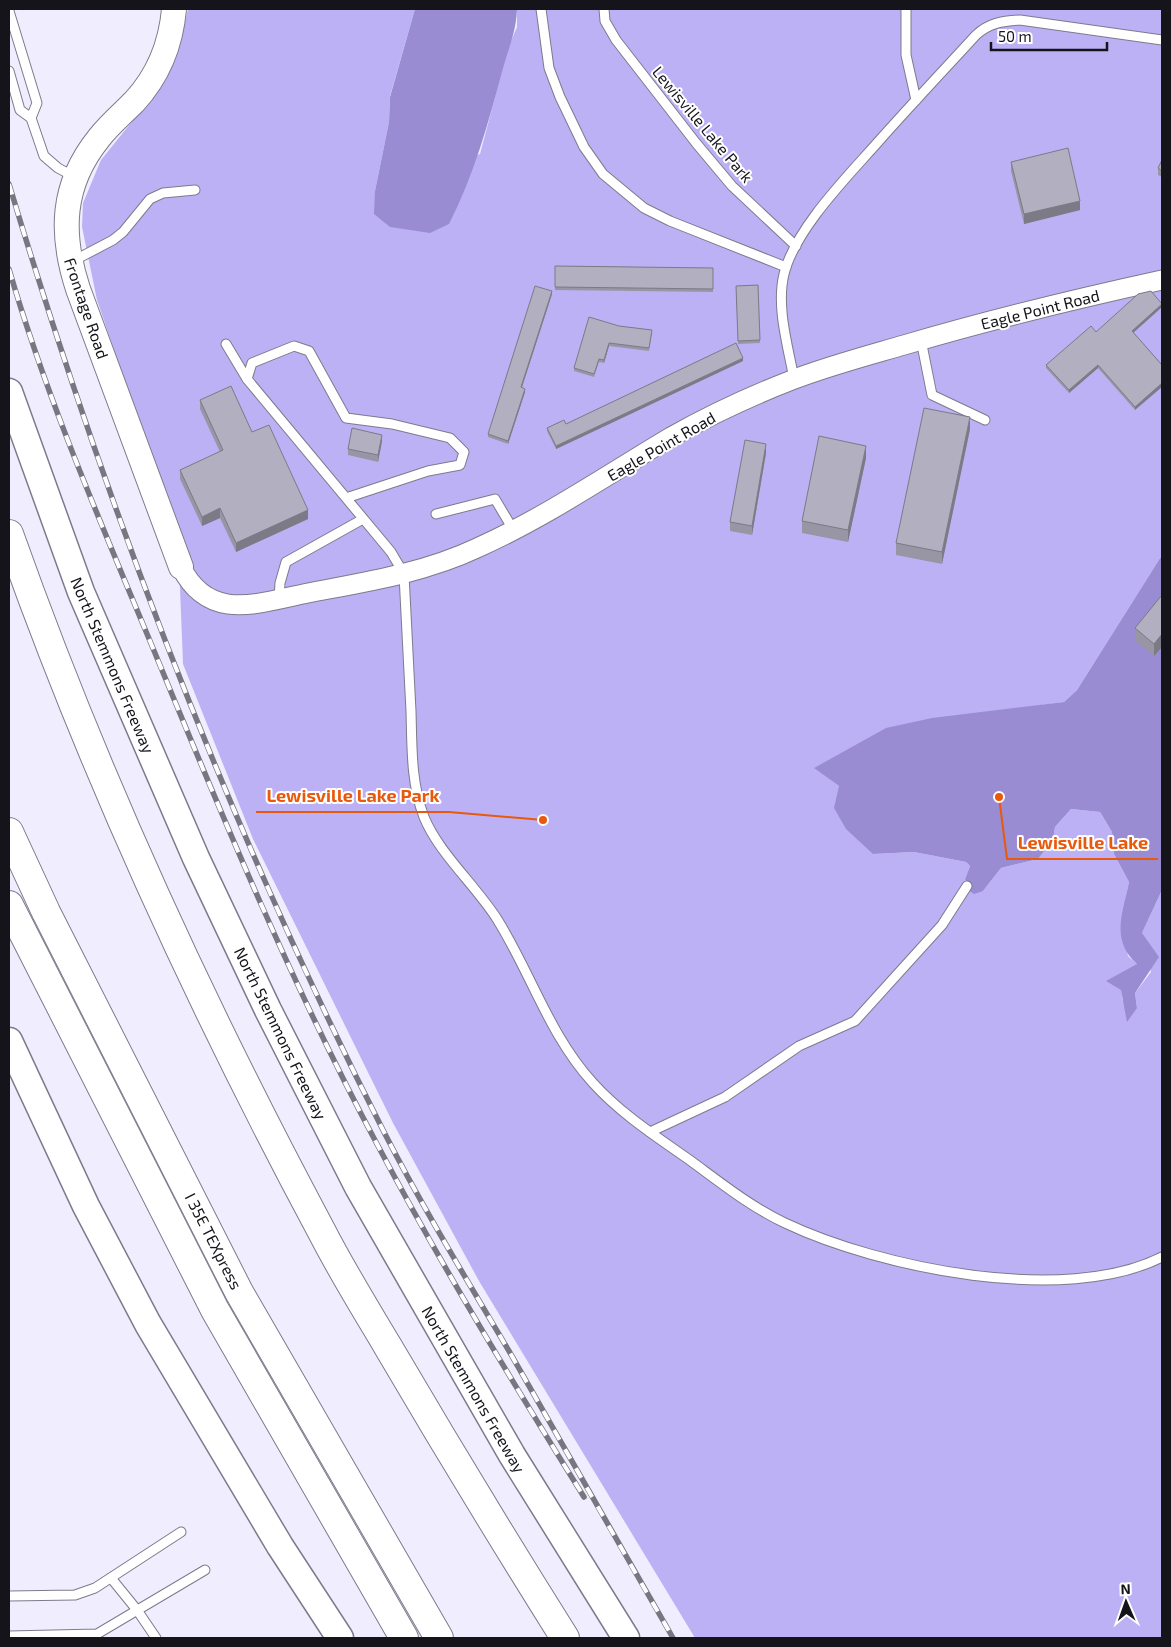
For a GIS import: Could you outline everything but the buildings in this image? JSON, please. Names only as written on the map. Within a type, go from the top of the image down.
[{"type":"highway","points":[[9,534],[100,769],[195,979],[245,1083],[323,1235],[467,1483],[565,1638]]},
{"type":"highway","name":"I 35E TEXpress","points":[[9,832],[46,912],[240,1292],[439,1638]]},
{"type":"highway","points":[[9,904],[216,1310],[404,1638]]},
{"type":"highway","points":[[394,1561],[424,1594],[454,1638]]},
{"type":"main road","name":"North Stemmons Freeway","points":[[9,392],[81,592],[196,858],[273,1019],[358,1187],[512,1455],[626,1638]]},
{"type":"main road","points":[[9,1040],[86,1206],[148,1324],[280,1546],[340,1638]]},
{"type":"street","name":"Frontage Road","points":[[174,9],[167,45],[150,82],[100,137],[82,163],[76,178],[65,225],[70,263],[78,290],[181,567]]},
{"type":"street","name":"Eagle Point Road","points":[[181,567],[193,586],[213,602],[235,604],[279,599],[404,574],[474,550],[514,531],[694,424],[794,379],[1013,314],[1162,280]]},
{"type":"lane","points":[[541,9],[550,68],[560,97],[584,148],[603,174],[644,208],[670,221],[786,266]]},
{"type":"lane","name":"Lewisville Lake Park","points":[[604,9],[605,21],[616,40],[696,143],[732,186],[796,246]]},
{"type":"lane","points":[[906,9],[906,55],[916,100]]},
{"type":"lane","points":[[9,11],[37,103],[31,118]]},
{"type":"lane","points":[[794,379],[785,326],[782,294],[786,266],[796,246],[850,173],[976,35],[986,26],[1000,22],[1020,20],[1162,40]]},
{"type":"lane","points":[[9,71],[20,110],[31,118],[44,156],[58,168],[76,178]]},
{"type":"lane","points":[[70,263],[113,240],[123,232],[150,199],[163,193],[195,190]]},
{"type":"lane","points":[[921,340],[932,395],[985,420]]},
{"type":"lane","points":[[226,344],[247,379],[391,552],[404,574],[413,768],[417,793],[430,831],[498,920],[550,1022],[574,1059],[607,1098],[650,1132],[748,1202],[782,1222],[835,1243],[914,1265],[965,1275],[1045,1280],[1102,1275],[1162,1257]]},
{"type":"lane","points":[[247,379],[252,363],[294,346],[309,351],[346,418],[392,424],[450,438],[464,452],[460,465],[428,471],[346,498]]},
{"type":"lane","points":[[436,514],[495,499],[514,531]]},
{"type":"lane","points":[[279,599],[280,582],[286,562],[363,519]]},
{"type":"lane","points":[[650,1132],[725,1097],[800,1046],[856,1021],[942,925],[967,886]]},
{"type":"lane","points":[[9,1596],[74,1595],[95,1588],[181,1532]]},
{"type":"lane","points":[[9,1636],[98,1634],[205,1570]]},
{"type":"lane","points":[[111,1578],[137,1610],[156,1638]]},
{"type":"shaded area","points":[[188,9],[415,9],[390,96],[389,122],[375,191],[480,154],[508,48],[517,27],[517,9],[1162,9],[1162,555],[1077,690],[1064,702],[975,714],[853,748],[815,768],[839,786],[873,854],[914,852],[966,862],[970,866],[965,879],[968,890],[983,891],[1001,868],[1038,859],[1053,840],[1055,827],[1071,809],[1100,812],[1112,832],[1114,854],[1129,882],[1122,918],[1128,956],[1137,964],[1122,989],[1125,1005],[1137,1008],[1135,993],[1151,972],[1142,933],[1162,890],[1162,1638],[695,1638],[479,1281],[393,1123],[253,839],[183,664],[178,537],[97,300],[82,227],[83,203],[101,160],[159,88],[180,41]]},
{"type":"shaded area","points":[[415,9],[517,9],[513,33],[491,111],[466,187],[449,224],[430,233],[390,227],[374,214],[375,191],[389,122],[390,97]]},
{"type":"shaded area","points":[[1162,555],[1162,890],[1142,933],[1159,957],[1135,993],[1137,1008],[1127,1022],[1121,990],[1106,981],[1137,964],[1129,955],[1121,936],[1122,915],[1129,882],[1114,854],[1112,832],[1100,812],[1071,809],[1055,827],[1053,840],[1038,859],[1001,868],[983,891],[974,894],[968,890],[965,879],[970,866],[966,862],[914,852],[873,854],[846,829],[834,808],[839,786],[814,768],[886,728],[932,718],[1064,702],[1077,690]]},
{"type":"railway","points":[[9,184],[87,427],[130,548],[224,786],[275,903],[328,1019],[400,1162],[673,1638]]},
{"type":"railway","points":[[9,269],[41,368],[78,466],[208,781],[288,965],[346,1085],[426,1234],[584,1497]]},
{"type":"place","name":"Lewisville Lake","points":[[999,797]]},
{"type":"place","name":"Lewisville Lake Park","points":[[543,820]]}]
